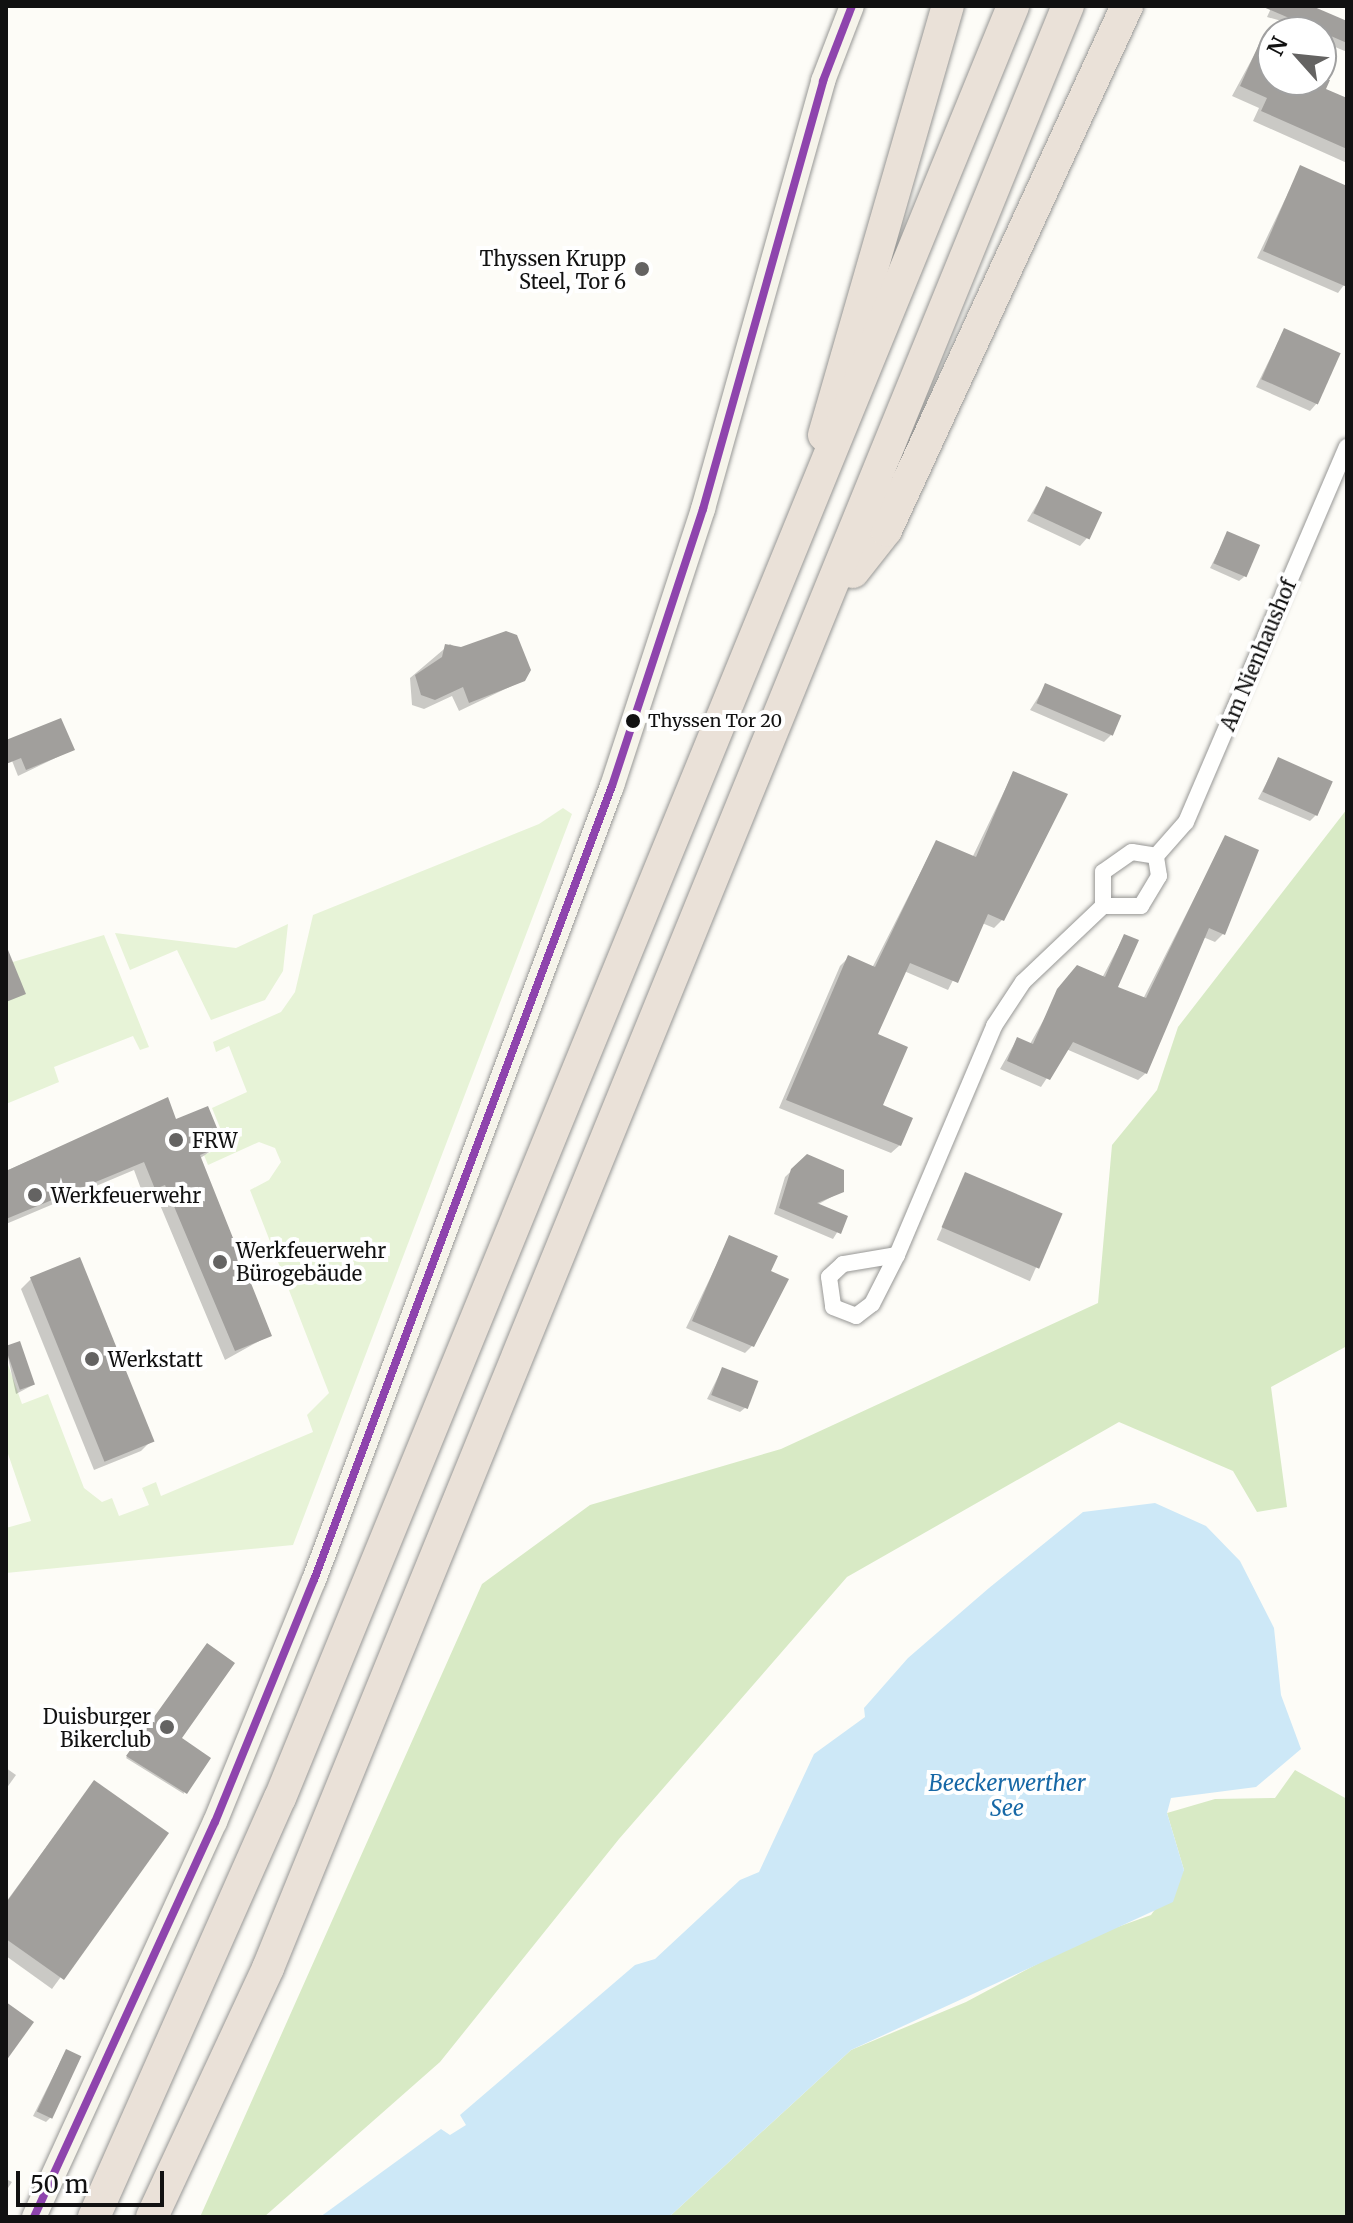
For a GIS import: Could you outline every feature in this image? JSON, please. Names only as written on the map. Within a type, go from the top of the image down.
[{"type":"highway","points":[[804,528],[841,374],[895,208],[948,6]]},
{"type":"highway","points":[[94,2217],[280,1798],[804,528],[1013,6]]},
{"type":"highway","points":[[152,2217],[268,1968],[829,603],[1068,6]]},
{"type":"highway","points":[[829,603],[886,530],[1127,6]]},
{"type":"street","points":[[34,2217],[208,1836],[314,1580],[612,786],[703,509],[823,81],[852,6]]},
{"type":"street","name":"Am Nienhaushof","points":[[1156,856],[1186,822],[1347,447]]},
{"type":"street","points":[[897,1255],[843,1264],[829,1277],[833,1307],[856,1316],[872,1304],[897,1255],[994,1026],[1023,982],[1103,906],[1141,906],[1159,876],[1156,856],[1132,852],[1109,866],[1098,888],[1103,906]]},
{"type":"green space","points":[[563,808],[572,814],[293,1545],[6,1573],[6,1528],[31,1521],[6,1448],[6,1359],[22,1404],[48,1394],[84,1488],[102,1502],[112,1498],[119,1516],[149,1505],[142,1488],[156,1482],[161,1496],[313,1432],[307,1415],[329,1393],[250,1190],[269,1180],[281,1162],[275,1148],[259,1142],[208,1165],[204,1155],[227,1145],[212,1108],[247,1092],[229,1046],[216,1052],[213,1042],[281,1012],[295,992],[313,915],[539,824]]},
{"type":"green space","points":[[1347,809],[1347,1346],[1271,1387],[1287,1507],[1257,1512],[1233,1471],[1119,1422],[847,1577],[619,1839],[440,2062],[264,2217],[200,2217],[482,1584],[590,1505],[781,1449],[1098,1303],[1112,1145],[1157,1090],[1178,1027]]},
{"type":"green space","points":[[288,924],[283,971],[265,1000],[211,1020],[177,950],[130,970],[115,933],[236,948]]},
{"type":"green space","points":[[104,935],[149,1047],[140,1050],[133,1036],[54,1067],[59,1082],[6,1104],[6,964]]},
{"type":"green space","points":[[1295,1770],[1347,1799],[1347,2217],[669,2217],[851,2050],[966,2002],[1084,1939],[1151,1915],[1184,1870],[1167,1813],[1215,1799],[1275,1798]]},
{"type":"water","name":"Beeckerwerther See","points":[[1155,1503],[1206,1526],[1240,1561],[1274,1628],[1281,1695],[1301,1749],[1256,1787],[1171,1798],[1167,1813],[1184,1870],[1173,1902],[851,2050],[669,2217],[320,2217],[441,2129],[450,2135],[466,2125],[460,2115],[635,1965],[655,1959],[740,1880],[759,1872],[814,1754],[865,1717],[864,1708],[908,1658],[989,1588],[1083,1512]]},
{"type":"building","points":[[1261,6],[1312,6],[1335,16],[1284,16]]},
{"type":"building","points":[[1337,17],[1347,21],[1347,43],[1337,39]]},
{"type":"building","points":[[1257,48],[1257,94],[1240,86]]},
{"type":"building","points":[[1337,94],[1347,98],[1347,149],[1261,111],[1267,98],[1262,96]]},
{"type":"building","points":[[1300,165],[1347,186],[1347,287],[1263,251]]},
{"type":"building","points":[[1284,328],[1341,353],[1318,404],[1261,379]]},
{"type":"building","points":[[1046,486],[1102,512],[1090,539],[1033,513]]},
{"type":"building","points":[[1227,531],[1260,545],[1246,577],[1213,563]]},
{"type":"building","points":[[506,631],[517,635],[531,670],[525,681],[469,703],[463,687],[435,700],[421,695],[415,675],[442,657],[445,644],[461,647]]},
{"type":"building","points":[[1045,683],[1121,715],[1113,736],[1036,703]]},
{"type":"building","points":[[61,718],[75,750],[26,770],[21,758],[6,764],[6,740]]},
{"type":"building","points":[[1278,757],[1333,781],[1317,816],[1263,792]]},
{"type":"building","points":[[1013,771],[1068,794],[1004,921],[988,914],[958,983],[910,963],[878,1034],[908,1047],[883,1105],[913,1118],[901,1146],[786,1100],[848,955],[875,967],[936,840],[976,857]]},
{"type":"building","points":[[1225,835],[1259,850],[1225,935],[1209,928],[1147,1074],[1073,1042],[1050,1080],[1007,1061],[1017,1037],[1033,1044],[1057,989],[1077,965],[1105,977],[1124,934],[1139,940],[1118,987],[1146,998]]},
{"type":"building","points":[[6,945],[26,994],[6,1002]]},
{"type":"building","points":[[168,1097],[176,1119],[208,1106],[224,1145],[200,1155],[272,1336],[235,1351],[165,1185],[155,1189],[144,1162],[6,1219],[6,1171]]},
{"type":"building","points":[[807,1154],[844,1170],[844,1192],[817,1203],[848,1216],[841,1234],[779,1208],[791,1169]]},
{"type":"building","points":[[965,1172],[1063,1213],[1039,1269],[942,1227]]},
{"type":"building","points":[[729,1235],[778,1256],[771,1271],[789,1279],[754,1347],[692,1321]]},
{"type":"building","name":"Werkstatt","points":[[80,1257],[155,1442],[104,1462],[30,1277]]},
{"type":"building","points":[[20,1341],[35,1384],[20,1390],[6,1346]]},
{"type":"building","points":[[722,1367],[758,1381],[748,1409],[711,1395]]},
{"type":"building","points":[[207,1643],[235,1663],[182,1738],[211,1758],[187,1794],[126,1756]]},
{"type":"building","points":[[94,1780],[169,1833],[64,1980],[6,1939],[6,1903]]},
{"type":"building","points":[[6,2002],[34,2022],[6,2061]]},
{"type":"building","points":[[66,2049],[81,2056],[52,2119],[37,2112]]},
{"type":"transit line","points":[[34,2217],[215,1822],[314,1580],[612,786],[703,509],[823,81],[852,6]]},
{"type":"place","name":"Thyssen Krupp Steel, Tor 6","points":[[642,269]]},
{"type":"place","name":"Thyssen Tor 20","points":[[633,721]]},
{"type":"place","name":"FRW","points":[[176,1140]]},
{"type":"place","name":"Werkfeuerwehr","points":[[35,1195]]},
{"type":"place","name":"Werkfeuerwehr Bürogebäude","points":[[220,1262]]},
{"type":"place","name":"Werkstatt","points":[[92,1359]]},
{"type":"place","name":"Duisburger Bikerclub","points":[[167,1727]]}]
